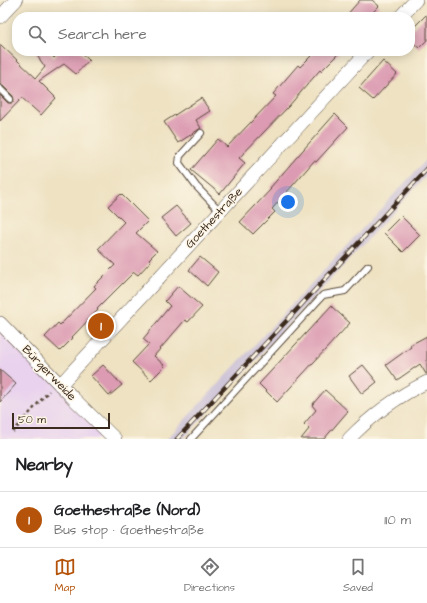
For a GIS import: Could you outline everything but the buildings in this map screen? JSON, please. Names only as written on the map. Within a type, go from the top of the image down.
[{"type":"street","points":[[0,17],[16,0]]},
{"type":"street","points":[[405,12],[416,0]]},
{"type":"street","name":"Goethestraße","points":[[59,383],[363,56]]},
{"type":"street","name":"Bürgerweide","points":[[0,323],[115,439]]},
{"type":"street","points":[[349,439],[380,411],[427,382]]},
{"type":"lane","points":[[0,89],[10,99]]},
{"type":"lane","points":[[201,133],[180,156],[179,163],[196,186],[220,211]]},
{"type":"lane","points":[[190,439],[323,295],[345,291],[368,266]]},
{"type":"path","points":[[13,432],[59,383]]},
{"type":"shaded area","points":[[427,159],[427,175],[183,439],[167,439]]},
{"type":"shaded area","points":[[0,323],[115,439],[0,439]]},
{"type":"railway","points":[[177,439],[427,169]]},
{"type":"place","name":"Goethestraße (Nord)","points":[[101,326]]}]
